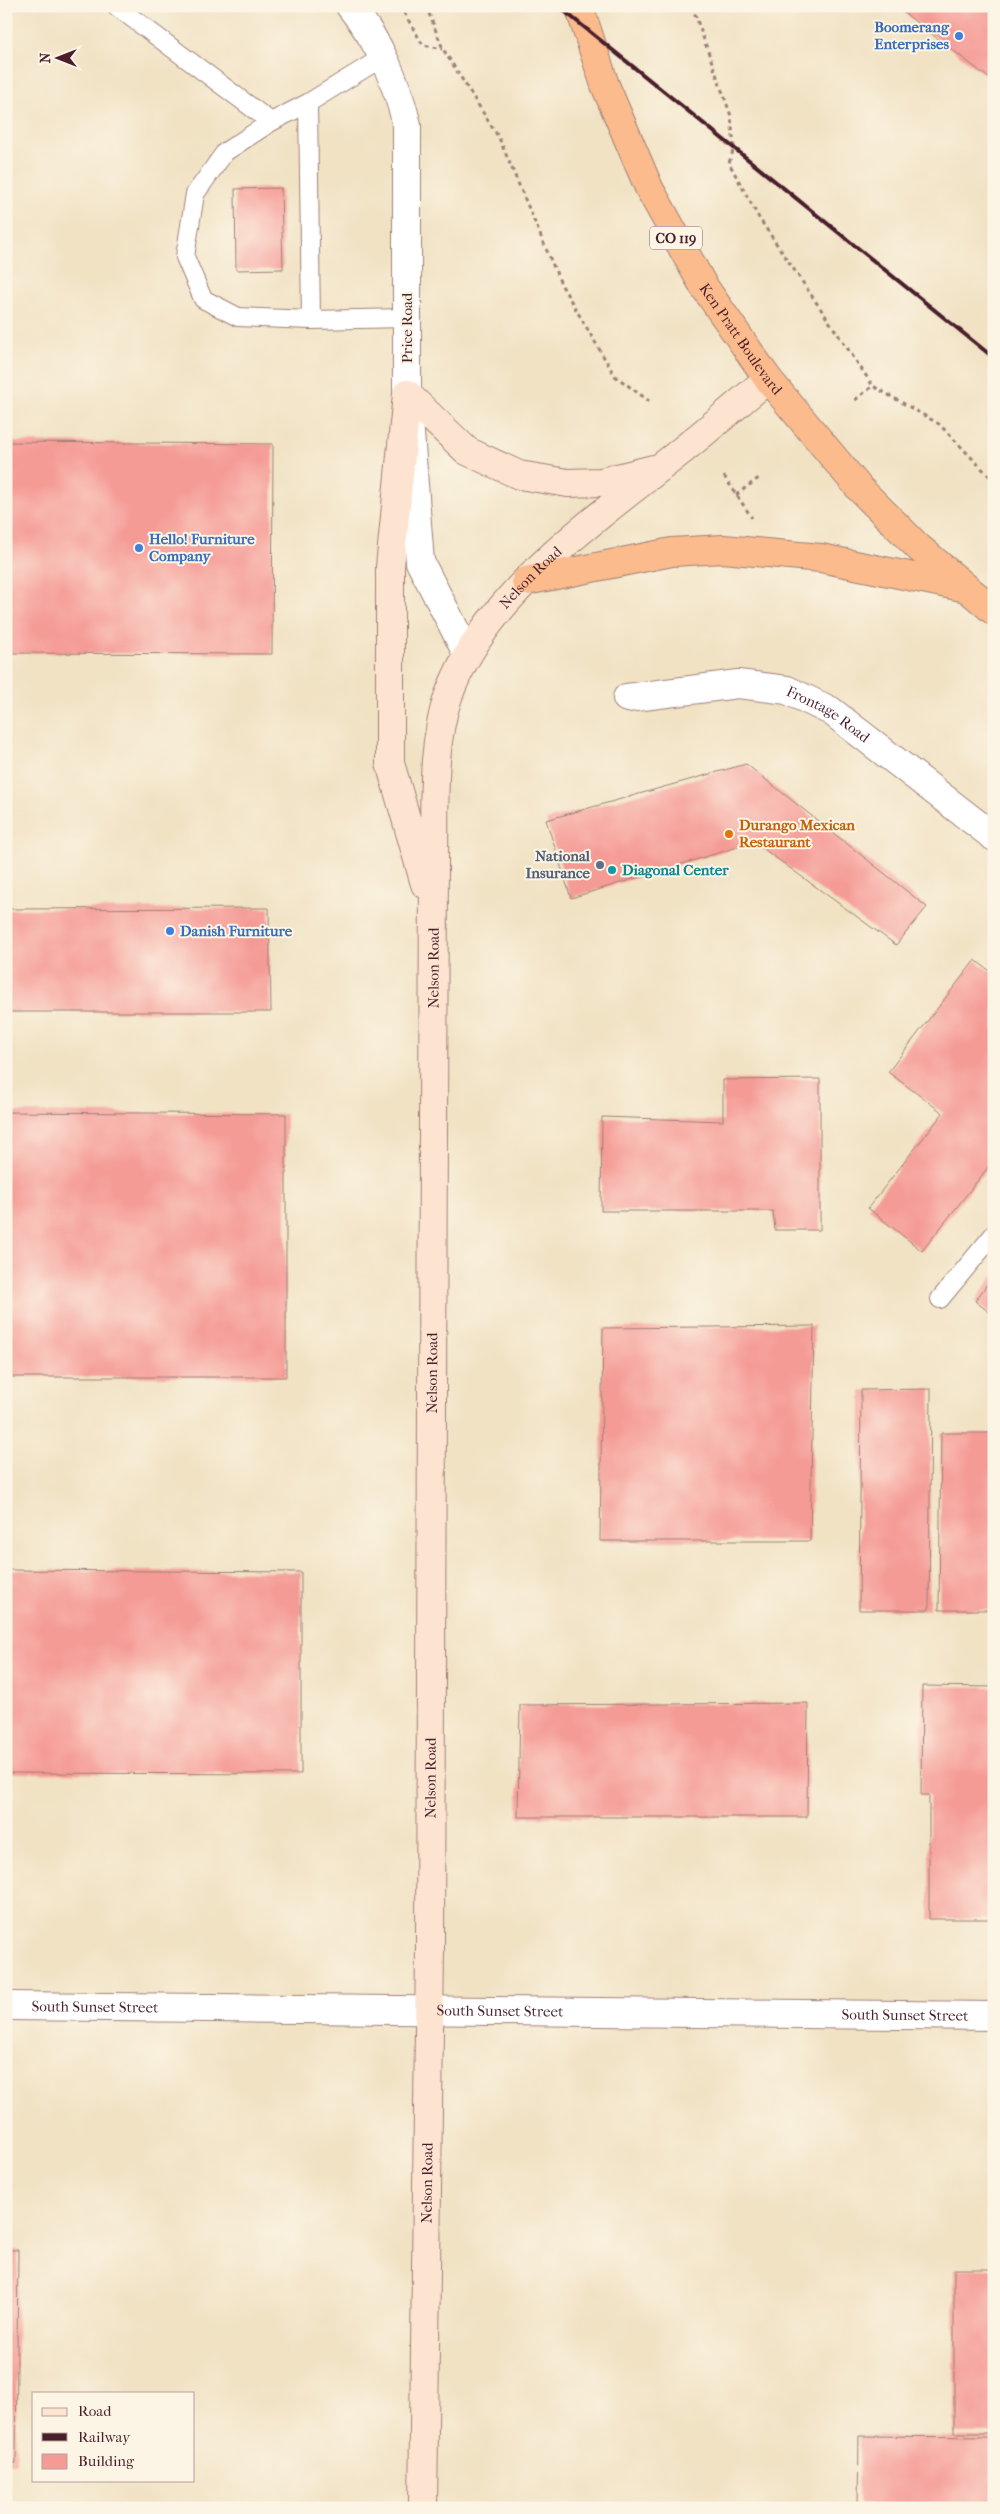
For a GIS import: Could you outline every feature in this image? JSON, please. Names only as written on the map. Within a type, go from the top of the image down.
[{"type":"highway","name":"Ken Pratt Boulevard","points":[[579,6],[605,85],[649,188],[703,286],[768,379],[860,489],[918,547],[994,611]]},
{"type":"highway","points":[[526,582],[672,552],[723,549],[821,558],[964,587]]},
{"type":"main road","name":"Nelson Road","points":[[423,2508],[429,2011],[434,913],[438,749],[448,698],[467,653],[497,610],[582,529],[662,467],[768,379]]},
{"type":"main road","points":[[407,394],[466,451],[520,475],[568,483],[601,482],[662,467]]},
{"type":"main road","points":[[407,394],[390,567],[390,763],[434,913]]},
{"type":"street","name":"Price Road","points":[[350,6],[364,24],[383,57],[398,90],[407,125],[407,394],[420,562],[467,653]]},
{"type":"street","name":"Frontage Road","points":[[627,698],[738,684],[787,690],[831,711],[994,838]]},
{"type":"street","name":"South Sunset Street","points":[[6,2006],[994,2016]]},
{"type":"lane","points":[[116,6],[270,122]]},
{"type":"lane","points":[[383,57],[308,103],[270,122],[225,152],[195,194],[185,257],[203,298],[238,317],[312,320],[407,318]]},
{"type":"lane","points":[[308,103],[312,320]]},
{"type":"lane","points":[[940,1299],[994,1234]]},
{"type":"path","points":[[400,6],[423,45],[443,49]]},
{"type":"path","points":[[426,6],[443,49],[499,138],[561,284],[615,376],[649,401]]},
{"type":"path","points":[[692,6],[731,116],[734,148],[729,163],[759,218],[873,386],[939,424],[994,481]]},
{"type":"path","points":[[856,400],[873,386]]},
{"type":"path","points":[[724,476],[736,495],[760,477]]},
{"type":"building","points":[[896,6],[994,6],[994,82],[898,8]]},
{"type":"building","points":[[281,188],[283,269],[236,270],[235,189]]},
{"type":"building","name":"Hello! Furniture Company","points":[[6,442],[273,444],[272,654],[6,653]]},
{"type":"building","name":"Diagonal Center","points":[[746,764],[927,907],[896,945],[754,842],[571,898],[546,820]]},
{"type":"building","points":[[269,908],[271,1012],[6,1012],[6,909]]},
{"type":"building","points":[[975,960],[994,974],[994,1160],[922,1251],[868,1208],[943,1113],[888,1072]]},
{"type":"building","points":[[820,1079],[820,1230],[775,1230],[773,1211],[601,1211],[602,1117],[723,1121],[723,1080]]},
{"type":"building","points":[[6,1112],[286,1114],[286,1377],[6,1377]]},
{"type":"building","points":[[994,1275],[994,1316],[975,1301]]},
{"type":"building","points":[[814,1326],[810,1541],[600,1541],[603,1328]]},
{"type":"building","points":[[931,1389],[929,1610],[859,1610],[861,1390]]},
{"type":"building","points":[[941,1433],[994,1433],[994,1610],[939,1610]]},
{"type":"building","points":[[6,1570],[301,1572],[301,1774],[6,1773]]},
{"type":"building","points":[[922,1686],[994,1687],[994,1919],[929,1919],[929,1795],[921,1795]]},
{"type":"building","points":[[808,1703],[807,1817],[518,1817],[520,1705]]},
{"type":"building","points":[[6,2250],[18,2250],[16,2463],[6,2463]]},
{"type":"building","points":[[954,2269],[994,2269],[994,2433],[954,2433]]},
{"type":"building","points":[[859,2436],[994,2437],[994,2506],[858,2506]]},
{"type":"railway","points":[[558,6],[994,358]]},
{"type":"place","name":"Boomerang Enterprises","points":[[959,36]]},
{"type":"place","name":"Hello! Furniture Company","points":[[139,548]]},
{"type":"place","name":"Durango Mexican Restaurant","points":[[729,834]]},
{"type":"place","name":"National Insurance","points":[[600,865]]},
{"type":"place","name":"Diagonal Center","points":[[612,870]]},
{"type":"place","name":"Danish Furniture","points":[[170,931]]}]
